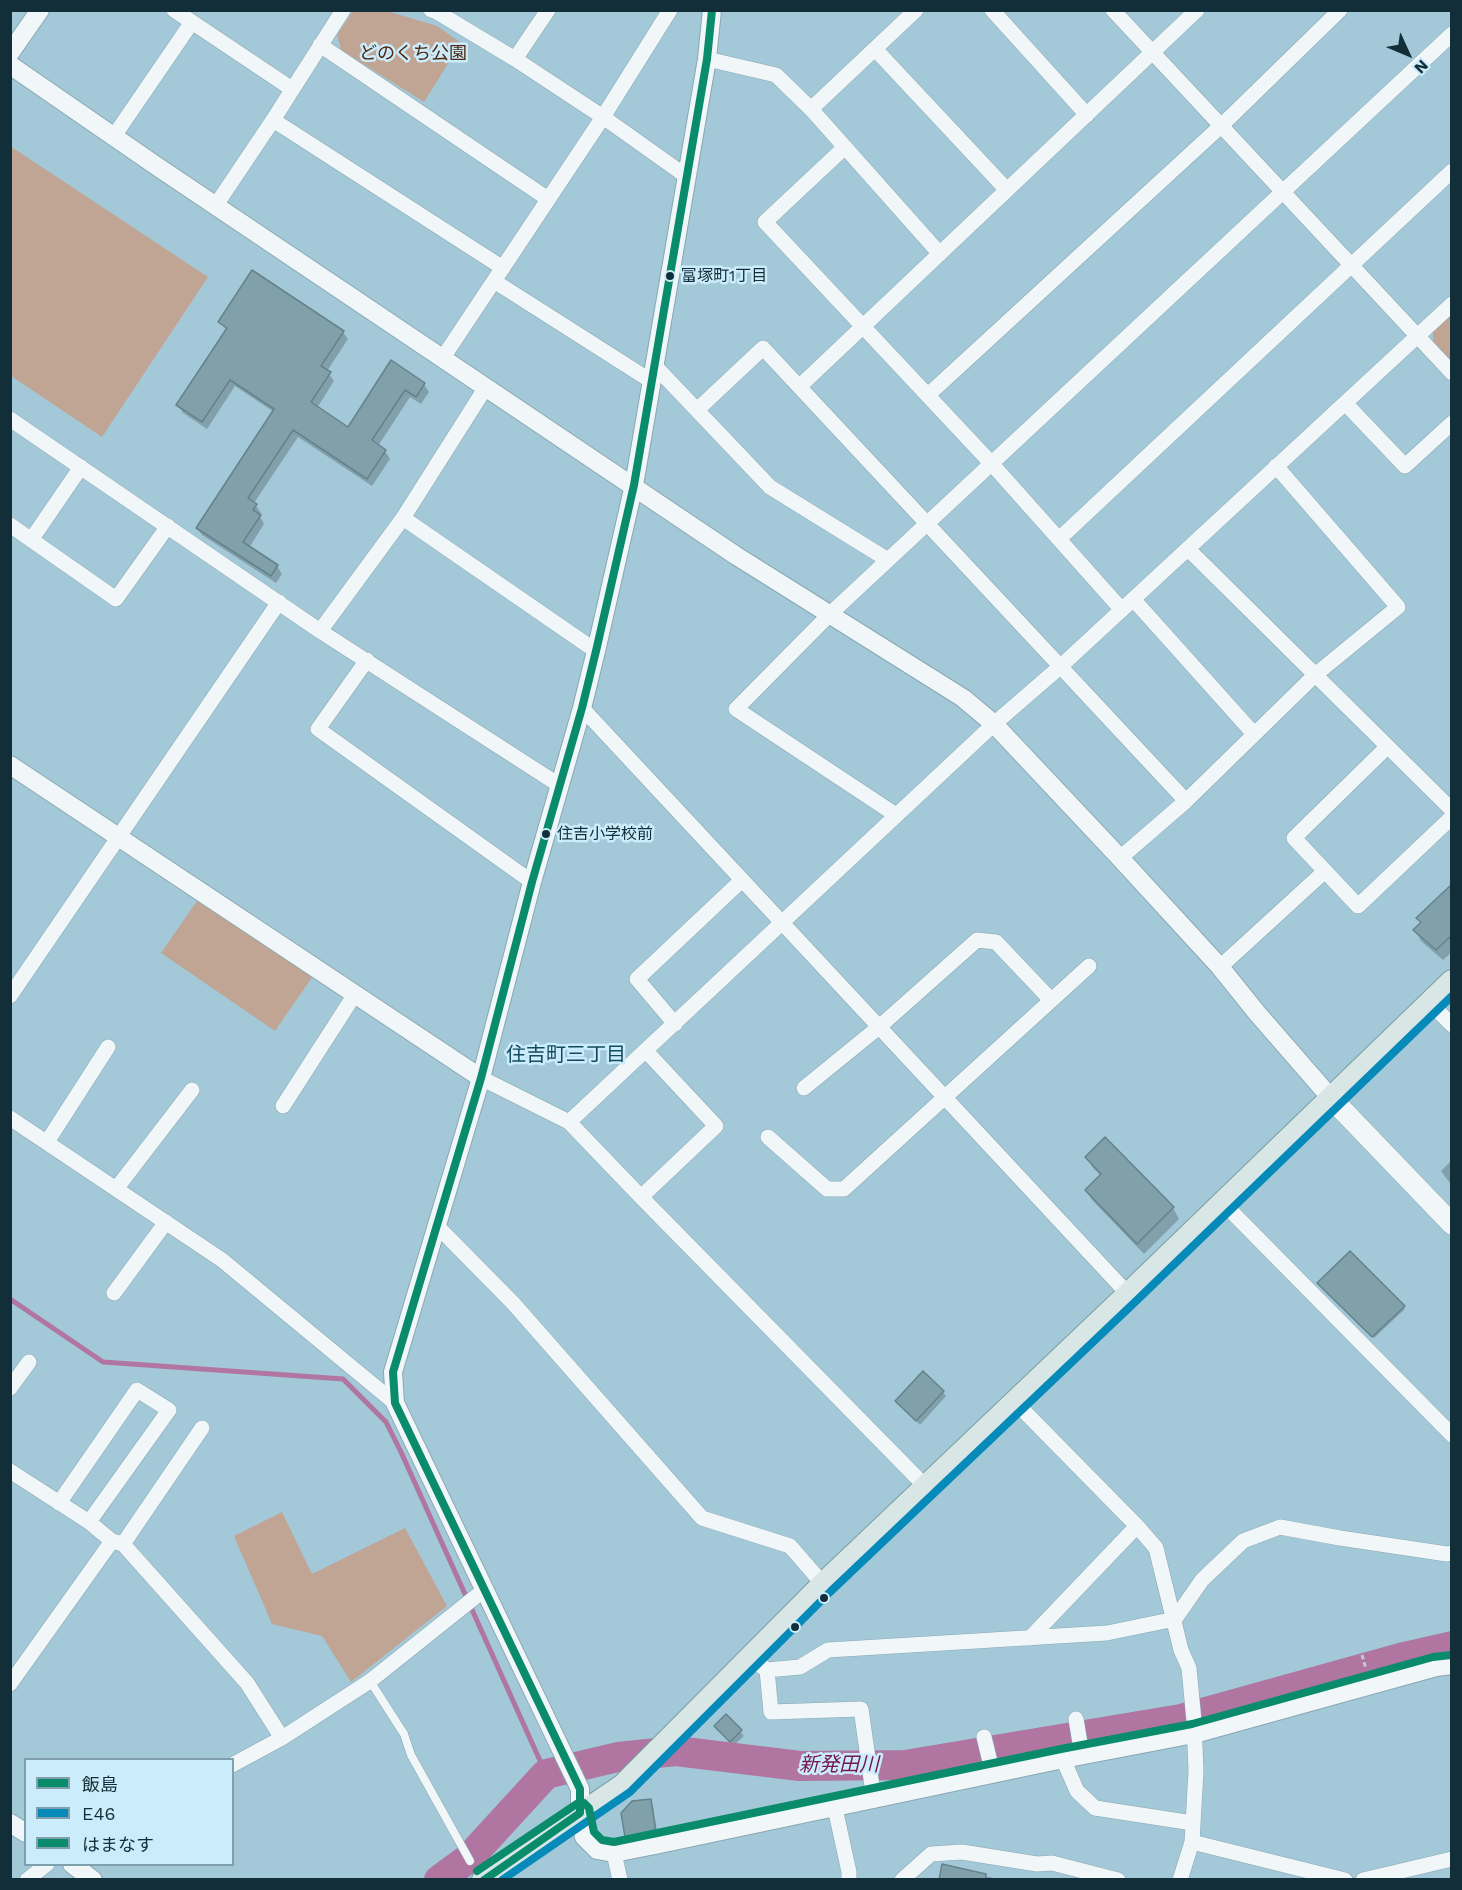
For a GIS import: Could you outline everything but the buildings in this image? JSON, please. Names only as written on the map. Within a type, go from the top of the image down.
[{"type":"main road","points":[[483,1880],[623,1785],[681,1727],[758,1664],[823,1584],[1452,981]]},
{"type":"main road","points":[[1330,1096],[1452,1224]]},
{"type":"street","points":[[10,52],[40,10]]},
{"type":"street","points":[[174,10],[292,89]]},
{"type":"street","points":[[216,205],[343,10]]},
{"type":"street","points":[[431,10],[515,59],[603,117],[686,176]]},
{"type":"street","points":[[515,59],[548,10]]},
{"type":"street","points":[[442,358],[603,117],[670,10]]},
{"type":"street","points":[[712,10],[707,59],[634,485],[596,651],[582,708],[531,882],[481,1078],[393,1372],[395,1403],[580,1789],[580,1813],[584,1837],[597,1850],[614,1853],[874,1800],[991,1766],[1063,1759],[1081,1748],[1194,1728],[1436,1667],[1452,1665]]},
{"type":"street","points":[[811,109],[916,10]]},
{"type":"street","points":[[992,10],[1087,114]]},
{"type":"street","points":[[1113,10],[1452,373]]},
{"type":"street","points":[[800,386],[1197,10]]},
{"type":"street","points":[[928,395],[1222,125],[1340,10]]},
{"type":"street","points":[[114,136],[192,22]]},
{"type":"street","points":[[896,815],[736,709],[829,615],[1452,34]]},
{"type":"street","points":[[320,45],[548,200]]},
{"type":"street","points":[[875,49],[1007,190]]},
{"type":"street","points":[[707,59],[776,75],[811,109],[940,254]]},
{"type":"street","points":[[10,65],[735,555],[963,698],[994,723],[1120,858],[1220,967],[1330,1096]]},
{"type":"street","points":[[273,120],[503,268]]},
{"type":"street","points":[[845,147],[765,222],[992,464],[1059,539],[1127,604],[1254,734]]},
{"type":"street","points":[[1059,539],[1452,171]]},
{"type":"street","points":[[494,281],[652,373],[697,410],[770,487],[888,560]]},
{"type":"street","points":[[570,1122],[994,723],[1061,666],[1452,304]]},
{"type":"street","points":[[697,410],[763,348],[1186,801]]},
{"type":"street","points":[[320,631],[403,518],[486,387]]},
{"type":"street","points":[[1345,403],[1404,466],[1452,423]]},
{"type":"street","points":[[10,419],[320,631],[559,785]]},
{"type":"street","points":[[1120,858],[1186,801],[1315,675],[1398,607],[1276,466]]},
{"type":"street","points":[[31,540],[81,467]]},
{"type":"street","points":[[403,518],[596,651]]},
{"type":"street","points":[[10,525],[116,598],[168,526]]},
{"type":"street","points":[[1188,549],[1452,810]]},
{"type":"street","points":[[10,996],[279,602]]},
{"type":"street","points":[[368,660],[318,729],[531,882]]},
{"type":"street","points":[[582,708],[1128,1294]]},
{"type":"street","points":[[1388,747],[1294,838],[1358,906],[1452,817]]},
{"type":"street","points":[[10,765],[481,1078],[570,1122],[926,1487]]},
{"type":"street","points":[[1220,967],[1325,871]]},
{"type":"street","points":[[675,1024],[637,979],[742,880]]},
{"type":"street","points":[[804,1088],[879,1027],[977,940],[996,942],[1051,1000]]},
{"type":"street","points":[[768,1137],[827,1189],[844,1189],[1089,966]]},
{"type":"street","points":[[283,1106],[355,994]]},
{"type":"street","points":[[1429,1002],[1452,1025]]},
{"type":"street","points":[[47,1142],[108,1047]]},
{"type":"street","points":[[641,1197],[716,1125],[646,1050]]},
{"type":"street","points":[[116,1189],[192,1090]]},
{"type":"street","points":[[10,1118],[222,1260],[395,1403]]},
{"type":"street","points":[[1222,1202],[1452,1436]]},
{"type":"street","points":[[114,1293],[166,1222]]},
{"type":"street","points":[[438,1227],[513,1303],[702,1518],[790,1546],[823,1584]]},
{"type":"street","points":[[10,1388],[29,1362]]},
{"type":"street","points":[[59,1503],[137,1390],[169,1410],[88,1522]]},
{"type":"street","points":[[1015,1402],[1156,1548],[1175,1619],[1180,1650],[1189,1668],[1194,1728],[1196,1771],[1192,1842],[1180,1880]]},
{"type":"street","points":[[10,1684],[202,1428]]},
{"type":"street","points":[[10,1471],[117,1542],[247,1683],[282,1738]]},
{"type":"street","points":[[1030,1638],[1137,1526]]},
{"type":"street","points":[[874,1800],[861,1709],[771,1712],[758,1664],[800,1667],[828,1650],[1107,1633],[1175,1619],[1202,1580],[1243,1541],[1280,1527],[1450,1552]]},
{"type":"street","points":[[234,1764],[282,1738],[370,1681],[483,1590]]},
{"type":"street","points":[[1076,1719],[1081,1748]]},
{"type":"street","points":[[984,1737],[991,1766]]},
{"type":"street","points":[[1063,1759],[1077,1791],[1095,1808],[1193,1824]]},
{"type":"street","points":[[835,1808],[849,1880]]},
{"type":"street","points":[[10,1822],[24,1832]]},
{"type":"street","points":[[1192,1842],[1345,1880]]},
{"type":"street","points":[[902,1880],[932,1854],[962,1852],[1037,1863],[1052,1863],[1118,1880]]},
{"type":"street","points":[[614,1853],[620,1880]]},
{"type":"street","points":[[1363,1880],[1452,1859]]},
{"type":"street","points":[[27,1880],[44,1866]]},
{"type":"street","points":[[75,1866],[93,1880]]},
{"type":"lane","points":[[370,1681],[404,1734],[411,1755],[470,1861]]},
{"type":"path","points":[[1362,1655],[1367,1677]]},
{"type":"green space","name":"どのくち公園","points":[[353,11],[387,11],[437,26],[461,43],[424,102],[341,50],[337,35]]},
{"type":"green space","points":[[10,146],[208,277],[102,437],[11,376]]},
{"type":"green space","points":[[1451,311],[1451,360],[1433,342],[1433,328]]},
{"type":"green space","points":[[199,898],[313,976],[275,1031],[161,953]]},
{"type":"green space","points":[[282,1512],[312,1574],[405,1528],[447,1606],[351,1682],[322,1636],[272,1624],[234,1536]]},
{"type":"waterway","points":[[10,1299],[103,1362],[343,1379],[386,1422],[546,1774]]},
{"type":"waterway","name":"新発田川","points":[[439,1880],[469,1858],[546,1774],[618,1757],[676,1751],[800,1766],[905,1765],[1181,1719],[1404,1657],[1452,1646]]},
{"type":"transit line","name":"飯島","points":[[484,1880],[580,1813],[580,1789],[395,1403],[393,1372],[481,1078],[596,651],[634,485],[707,59],[712,10]]},
{"type":"transit line","name":"E46","points":[[502,1880],[630,1792],[830,1592],[1452,996]]},
{"type":"transit line","name":"はまなす","points":[[477,1871],[578,1803],[584,1803],[589,1808],[594,1832],[602,1840],[614,1842],[1192,1724],[1433,1657],[1451,1655]]},
{"type":"place","name":"富塚町1丁目","points":[[670,276]]},
{"type":"place","name":"住吉小学校前","points":[[546,834]]},
{"type":"district","name":"住吉町三丁目","points":[[566,1055]]}]
